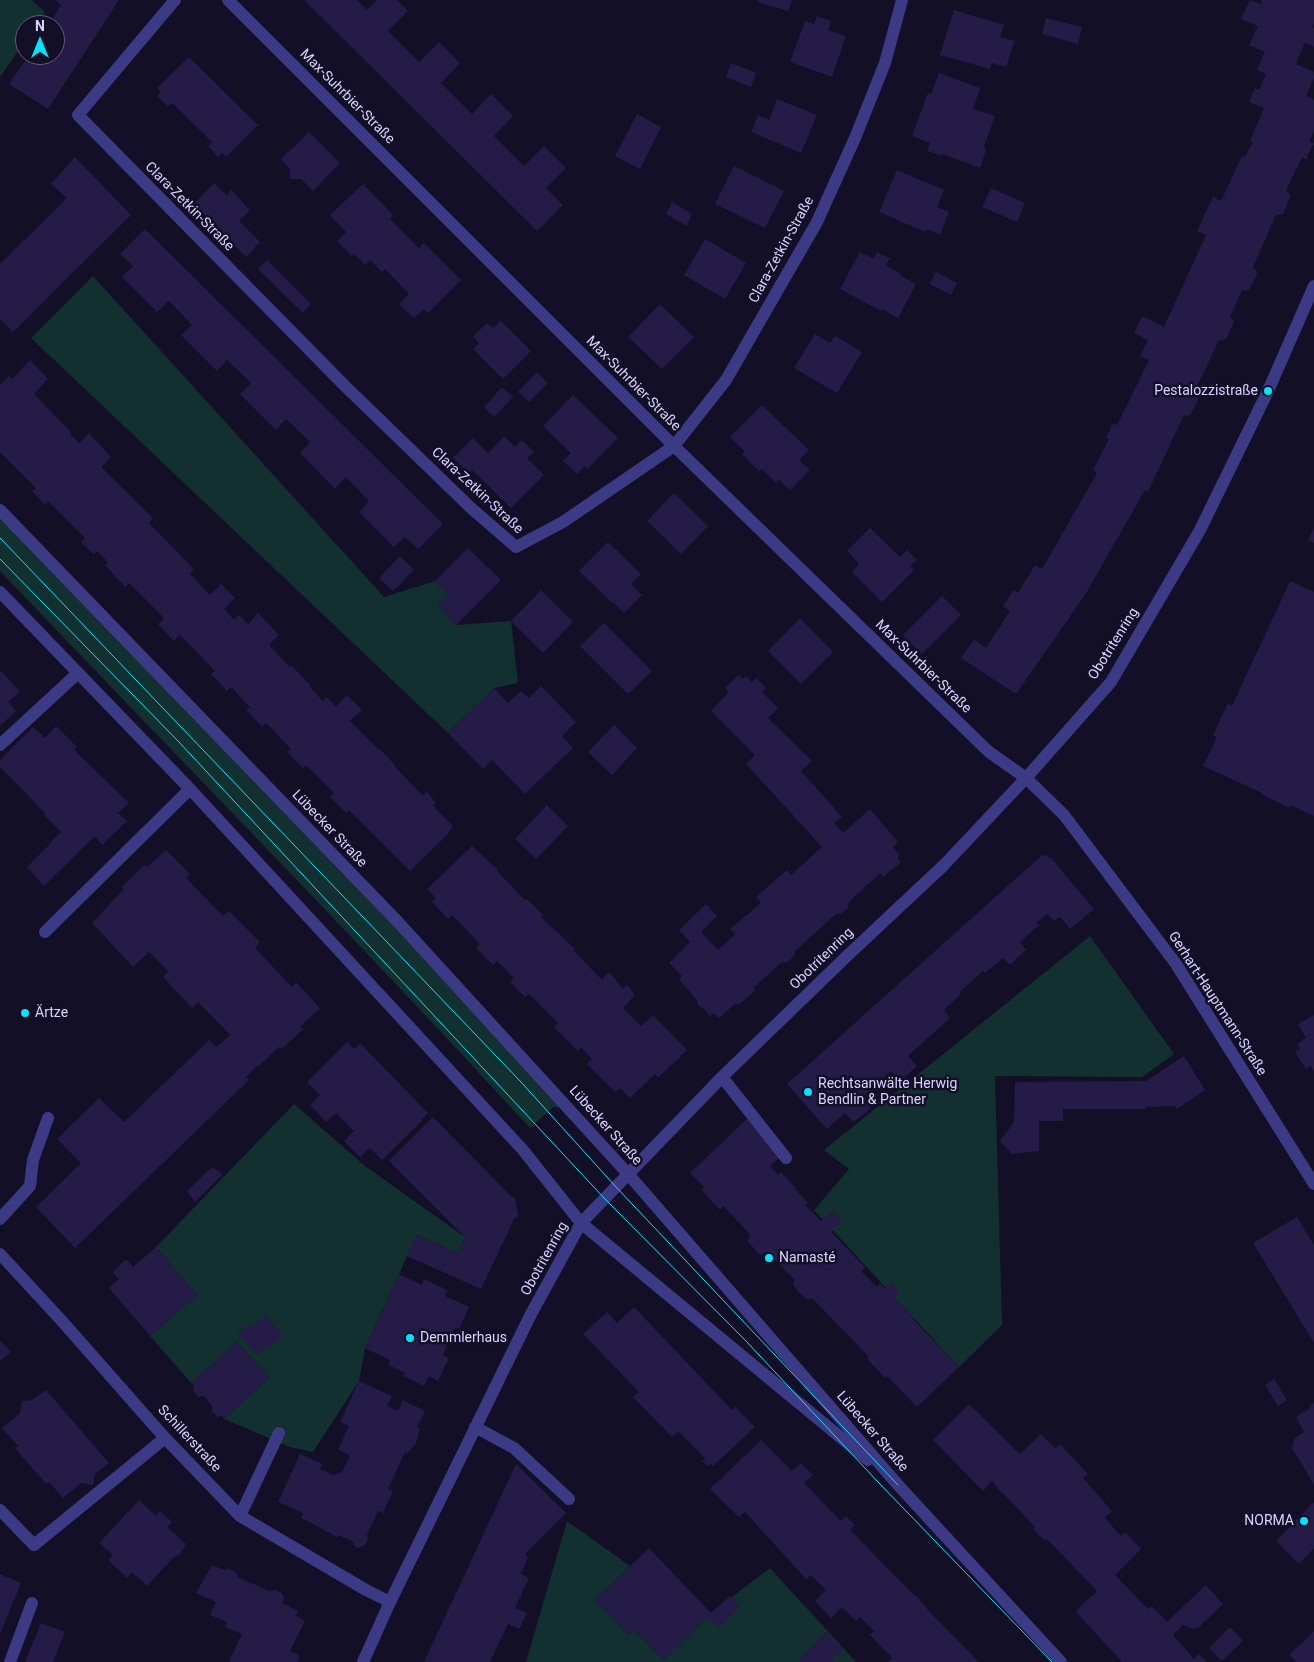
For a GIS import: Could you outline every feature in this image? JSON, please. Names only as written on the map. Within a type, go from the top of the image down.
[{"type":"street","name":"Clara-Zetkin-Straße","points":[[175,0],[78,115],[345,386],[471,508],[516,547],[563,522],[674,446],[726,380],[817,222],[856,138],[885,63],[902,0]]},
{"type":"street","name":"Max-Suhrbier-Straße","points":[[228,0],[674,446],[989,752],[1026,778]]},
{"type":"street","name":"Obotritenring","points":[[363,1662],[390,1602],[531,1314],[582,1224],[722,1077],[944,865],[1026,778],[1111,682],[1200,530],[1268,391],[1314,286]]},
{"type":"street","name":"Lübecker Straße","points":[[0,510],[398,922],[629,1175],[898,1485]]},
{"type":"street","name":"Lübecker Straße","points":[[0,592],[190,790],[523,1150],[582,1224],[898,1485]]},
{"type":"street","points":[[0,745],[78,673]]},
{"type":"street","name":"Gerhart-Hauptmann-Straße","points":[[1026,778],[1064,815],[1176,964],[1314,1184]]},
{"type":"street","points":[[45,932],[190,790]]},
{"type":"street","points":[[722,1077],[786,1158]]},
{"type":"street","points":[[0,1219],[30,1186],[33,1160],[48,1118]]},
{"type":"street","name":"Schillerstraße","points":[[0,1254],[165,1438],[240,1516],[366,1590],[390,1602]]},
{"type":"street","points":[[475,1427],[514,1448],[569,1499]]},
{"type":"street","points":[[240,1516],[279,1433]]},
{"type":"street","points":[[0,1510],[34,1545],[165,1438]]},
{"type":"street","points":[[898,1485],[1061,1662]]},
{"type":"street","points":[[10,1662],[32,1603]]},
{"type":"green space","points":[[0,0],[32,0],[45,12],[43,15],[15,15],[15,55],[0,77]]},
{"type":"green space","points":[[93,276],[384,597],[435,581],[449,594],[438,605],[456,625],[511,621],[518,683],[494,688],[448,733],[31,338]]},
{"type":"green space","points":[[0,510],[568,1108],[553,1107],[530,1128],[333,918],[0,571]]},
{"type":"green space","points":[[1090,936],[1174,1054],[1142,1077],[995,1076],[1002,1325],[959,1367],[814,1210],[849,1169],[824,1150]]},
{"type":"green space","points":[[294,1104],[365,1166],[465,1237],[458,1253],[417,1235],[365,1348],[359,1381],[313,1452],[290,1447],[224,1419],[269,1378],[237,1342],[191,1383],[150,1336],[197,1295],[156,1247]]},
{"type":"green space","points":[[567,1521],[630,1566],[595,1600],[629,1635],[635,1630],[663,1660],[711,1613],[770,1568],[856,1662],[526,1662]]},
{"type":"building","points":[[55,0],[119,0],[48,109],[9,84],[22,65],[65,65],[65,15],[55,15],[61,5]]},
{"type":"building","points":[[304,0],[357,0],[367,10],[377,0],[397,0],[408,11],[388,31],[419,62],[439,42],[460,63],[441,83],[472,114],[491,94],[513,116],[494,136],[524,166],[544,146],[566,168],[546,188],[563,205],[537,231]]},
{"type":"building","points":[[758,0],[792,0],[788,11],[757,2]]},
{"type":"building","points":[[1250,0],[1261,4],[1262,0],[1314,0],[1314,23],[1312,27],[1314,28],[1314,47],[1305,42],[1296,64],[1314,72],[1314,78],[1306,96],[1314,100],[1314,131],[1309,142],[1314,145],[1307,157],[1308,159],[1302,157],[1286,191],[1290,194],[1290,198],[1283,214],[1276,215],[1253,267],[1257,274],[1250,289],[1248,291],[1242,290],[1230,317],[1234,322],[1227,338],[1223,341],[1219,340],[1195,391],[1199,398],[1191,414],[1188,416],[1184,415],[1148,492],[1145,490],[1085,595],[1016,694],[961,658],[974,639],[986,648],[1010,611],[1003,606],[1013,590],[1018,593],[1035,565],[1042,569],[1097,473],[1093,470],[1109,439],[1106,438],[1113,423],[1117,425],[1149,360],[1140,356],[1148,340],[1134,333],[1142,316],[1164,327],[1206,235],[1197,231],[1213,197],[1221,201],[1242,156],[1245,157],[1253,142],[1250,141],[1264,108],[1249,102],[1255,88],[1259,90],[1266,74],[1257,70],[1265,52],[1249,45],[1258,26],[1241,19]]},
{"type":"building","points":[[954,10],[1004,25],[1000,37],[1015,41],[1006,67],[992,63],[990,69],[940,55]]},
{"type":"building","points":[[817,16],[831,21],[828,30],[846,36],[832,77],[790,62],[805,21],[814,24]]},
{"type":"building","points":[[1046,18],[1082,27],[1078,44],[1042,34]]},
{"type":"building","points":[[189,57],[258,125],[226,157],[222,153],[218,157],[208,146],[212,142],[172,103],[168,106],[157,96],[161,92],[157,88]]},
{"type":"building","points":[[731,63],[756,73],[751,87],[726,77]]},
{"type":"building","points":[[939,73],[980,88],[973,109],[995,116],[984,146],[986,151],[980,168],[943,154],[942,156],[927,151],[930,143],[912,136],[928,93],[931,94]]},
{"type":"building","points":[[777,99],[817,115],[801,153],[751,132],[758,115],[769,120]]},
{"type":"building","points":[[637,114],[661,127],[640,169],[615,156]]},
{"type":"building","points":[[309,132],[340,163],[313,191],[301,179],[290,179],[290,169],[281,159]]},
{"type":"building","points":[[75,157],[131,215],[13,332],[0,319],[0,264],[67,198],[51,184]]},
{"type":"building","points":[[734,166],[784,191],[765,228],[715,204]]},
{"type":"building","points":[[897,170],[944,190],[937,207],[949,212],[940,235],[927,229],[925,232],[879,212]]},
{"type":"building","points":[[214,183],[227,195],[231,190],[250,210],[239,221],[260,242],[246,257],[194,204]]},
{"type":"building","points":[[363,184],[393,215],[390,219],[419,248],[424,243],[461,280],[428,313],[424,309],[414,318],[399,304],[409,294],[385,269],[382,272],[370,260],[365,265],[354,254],[352,256],[337,241],[346,232],[330,215]]},
{"type":"building","points":[[991,188],[1025,203],[1017,222],[982,207]]},
{"type":"building","points":[[672,202],[692,214],[687,226],[666,214]]},
{"type":"building","points":[[145,229],[443,524],[418,549],[405,537],[394,547],[359,512],[369,501],[346,477],[335,489],[300,453],[310,442],[286,419],[276,430],[240,394],[251,383],[227,360],[217,371],[181,335],[192,325],[169,301],[157,312],[122,277],[133,266],[120,254]]},
{"type":"building","points":[[705,239],[746,263],[725,299],[684,275]]},
{"type":"building","points":[[860,252],[873,259],[877,252],[890,258],[886,265],[916,284],[898,318],[840,289]]},
{"type":"building","points":[[267,260],[311,304],[303,313],[258,269]]},
{"type":"building","points":[[936,272],[957,283],[951,295],[930,284]]},
{"type":"building","points":[[660,304],[694,337],[662,369],[628,337]]},
{"type":"building","points":[[501,321],[531,351],[503,379],[473,349],[479,343],[473,336],[487,323],[493,328]]},
{"type":"building","points":[[815,334],[830,343],[835,336],[862,352],[837,393],[794,368]]},
{"type":"building","points":[[30,360],[48,379],[34,394],[71,432],[70,434],[79,443],[89,433],[111,457],[101,467],[153,518],[149,523],[194,569],[190,574],[210,595],[221,584],[235,598],[224,609],[234,620],[239,615],[248,624],[258,613],[279,635],[269,645],[290,667],[292,666],[323,701],[326,697],[336,706],[347,695],[362,710],[350,721],[380,749],[423,796],[427,792],[436,803],[433,806],[453,826],[447,835],[410,871],[349,810],[346,813],[330,797],[334,793],[306,765],[303,768],[287,752],[291,749],[266,723],[262,727],[246,710],[250,707],[231,687],[227,691],[211,674],[215,671],[182,637],[179,635],[174,641],[158,624],[164,619],[163,617],[129,583],[125,587],[105,565],[108,562],[97,551],[94,555],[81,542],[85,538],[48,501],[45,505],[32,491],[36,488],[0,452],[0,385],[9,376],[12,379]]},
{"type":"building","points":[[537,372],[548,383],[529,402],[518,392]]},
{"type":"building","points":[[502,387],[513,397],[494,417],[484,407]]},
{"type":"building","points":[[573,395],[618,438],[587,469],[585,466],[577,474],[563,461],[571,453],[543,426]]},
{"type":"building","points":[[762,405],[809,450],[799,460],[810,470],[790,490],[779,480],[776,483],[762,469],[759,471],[742,454],[745,452],[730,437]]},
{"type":"building","points":[[504,436],[515,447],[522,440],[534,452],[527,458],[544,475],[511,508],[472,470],[469,473],[453,458],[473,438],[488,453]]},
{"type":"building","points":[[674,493],[708,526],[681,554],[647,521]]},
{"type":"building","points":[[1314,527],[1314,543],[1308,540]]},
{"type":"building","points":[[870,528],[900,557],[907,550],[917,560],[910,566],[914,570],[882,602],[852,572],[859,564],[847,551]]},
{"type":"building","points":[[608,542],[641,574],[631,584],[642,595],[624,613],[579,571]]},
{"type":"building","points":[[468,548],[501,580],[456,625],[438,605],[449,594],[435,581]]},
{"type":"building","points":[[400,556],[414,570],[393,591],[379,578]]},
{"type":"building","points":[[1290,581],[1314,592],[1314,816],[1290,805],[1289,808],[1262,793],[1203,766],[1217,737],[1213,735],[1228,703],[1232,706]]},
{"type":"building","points":[[541,590],[573,622],[543,653],[511,621]]},
{"type":"building","points":[[942,596],[961,615],[922,654],[903,635]]},
{"type":"building","points":[[800,618],[833,652],[801,684],[768,651]]},
{"type":"building","points":[[604,623],[652,671],[628,694],[580,646]]},
{"type":"building","points":[[1,671],[20,691],[8,702],[16,711],[0,726],[0,673]]},
{"type":"building","points":[[739,675],[743,679],[746,676],[752,682],[757,678],[766,688],[762,692],[778,708],[768,718],[812,761],[801,771],[842,817],[834,823],[843,833],[870,809],[898,842],[893,847],[900,856],[897,858],[901,862],[883,877],[880,873],[849,902],[848,908],[842,913],[836,914],[795,951],[794,956],[788,962],[781,963],[753,988],[756,990],[738,1005],[736,1003],[719,1018],[714,1013],[710,1016],[699,1006],[696,999],[679,979],[682,976],[669,963],[690,942],[679,930],[706,904],[717,916],[701,932],[718,950],[735,934],[730,929],[761,903],[756,897],[787,870],[791,875],[822,847],[746,764],[755,755],[711,711],[729,692],[725,688]]},
{"type":"building","points":[[541,686],[576,722],[562,736],[573,748],[525,794],[492,760],[483,769],[448,733],[494,688],[508,703],[521,691],[529,698]]},
{"type":"building","points":[[614,725],[637,748],[612,775],[588,752]]},
{"type":"building","points":[[56,726],[77,747],[74,750],[129,803],[118,813],[127,821],[102,845],[95,836],[44,886],[27,867],[61,832],[0,767],[0,760],[33,727],[45,738]]},
{"type":"building","points":[[547,805],[568,826],[536,859],[515,839]]},
{"type":"building","points":[[472,846],[498,870],[526,901],[527,899],[543,915],[541,917],[575,949],[574,951],[602,980],[609,972],[623,989],[627,985],[635,995],[623,1008],[641,1026],[653,1015],[687,1050],[658,1078],[655,1074],[630,1098],[620,1088],[615,1092],[587,1064],[592,1059],[581,1047],[578,1051],[554,1027],[558,1023],[529,994],[525,997],[510,982],[514,978],[497,961],[493,965],[476,948],[480,944],[452,915],[448,919],[432,902],[436,898],[427,889]]},
{"type":"building","points":[[166,850],[190,874],[186,878],[223,916],[229,911],[260,942],[255,948],[292,987],[296,982],[320,1008],[301,1026],[303,1029],[282,1049],[279,1047],[258,1065],[246,1077],[249,1080],[75,1248],[36,1207],[81,1163],[57,1139],[99,1098],[124,1122],[209,1040],[216,1047],[230,1035],[198,1002],[192,1008],[163,977],[168,971],[149,952],[133,967],[92,923],[124,889],[122,887],[144,865],[147,867]]},
{"type":"building","points":[[1046,855],[1052,859],[1094,909],[1070,929],[1060,917],[1054,921],[1047,914],[1036,923],[1039,925],[1020,942],[1026,950],[1010,965],[1003,958],[985,973],[983,971],[944,1010],[950,1018],[908,1056],[917,1066],[900,1081],[891,1071],[861,1098],[871,1108],[854,1122],[845,1113],[827,1129],[787,1084],[1041,856]]},
{"type":"building","points":[[1314,1015],[1314,1072],[1311,1066],[1306,1069],[1295,1052],[1300,1049],[1297,1044],[1306,1038],[1298,1024]]},
{"type":"building","points":[[347,1042],[354,1049],[360,1043],[428,1113],[382,1160],[370,1148],[360,1157],[344,1141],[354,1131],[336,1113],[326,1122],[310,1105],[320,1095],[307,1082]]},
{"type":"building","points":[[1184,1056],[1205,1090],[1177,1109],[1175,1106],[1146,1107],[1146,1109],[1063,1109],[1063,1121],[1039,1121],[1039,1151],[1012,1154],[1000,1141],[1014,1122],[1015,1082],[1146,1081]]},
{"type":"building","points":[[433,1117],[512,1197],[515,1197],[518,1215],[515,1217],[481,1289],[407,1256],[417,1235],[458,1253],[465,1237],[389,1161]]},
{"type":"building","points":[[749,1117],[780,1157],[770,1166],[778,1175],[781,1172],[796,1188],[808,1203],[806,1206],[821,1221],[832,1211],[842,1221],[831,1232],[865,1267],[861,1271],[877,1287],[880,1283],[886,1289],[892,1283],[900,1293],[895,1297],[911,1317],[959,1367],[917,1407],[887,1376],[885,1378],[867,1359],[869,1357],[812,1298],[808,1300],[800,1294],[793,1284],[794,1279],[768,1253],[765,1252],[761,1256],[747,1241],[750,1234],[723,1206],[720,1210],[701,1190],[704,1187],[690,1173]]},
{"type":"building","points":[[212,1167],[223,1174],[195,1202],[187,1191]]},
{"type":"building","points":[[1297,1217],[1314,1245],[1314,1343],[1253,1243]]},
{"type":"building","points":[[156,1247],[197,1295],[150,1336],[109,1288],[119,1279],[113,1272],[126,1259],[133,1267]]},
{"type":"building","name":"Demmlerhaus","points":[[399,1274],[422,1285],[424,1279],[447,1290],[445,1296],[469,1307],[459,1329],[455,1327],[443,1355],[449,1358],[438,1381],[429,1376],[424,1386],[403,1376],[405,1373],[388,1365],[390,1360],[365,1348]]},
{"type":"building","points":[[634,1307],[732,1410],[735,1407],[755,1427],[713,1466],[711,1464],[708,1466],[702,1461],[705,1458],[678,1431],[672,1437],[633,1397],[639,1392],[583,1334],[607,1312],[617,1323]]},
{"type":"building","points":[[265,1315],[283,1336],[271,1347],[268,1345],[257,1355],[238,1334],[249,1324],[253,1327]]},
{"type":"building","points":[[0,1340],[11,1352],[0,1361]]},
{"type":"building","points":[[237,1342],[269,1378],[224,1419],[222,1416],[217,1417],[212,1411],[212,1406],[204,1396],[198,1397],[193,1391],[194,1385],[191,1383]]},
{"type":"building","points":[[1274,1379],[1287,1400],[1278,1406],[1265,1385]]},
{"type":"building","points":[[359,1381],[392,1396],[387,1406],[398,1411],[403,1400],[425,1411],[417,1427],[420,1428],[416,1443],[408,1453],[405,1452],[388,1489],[393,1491],[383,1513],[378,1511],[367,1535],[366,1545],[358,1548],[353,1545],[354,1542],[338,1535],[337,1537],[301,1518],[303,1513],[278,1502],[300,1454],[322,1464],[320,1469],[333,1475],[342,1472],[350,1455],[338,1450],[349,1426],[340,1422]]},
{"type":"building","points":[[46,1390],[109,1463],[95,1474],[93,1485],[81,1483],[63,1498],[49,1482],[46,1484],[15,1448],[18,1446],[2,1428],[20,1413],[22,1401],[32,1400]]},
{"type":"building","name":"NORMA","points":[[1314,1403],[1314,1485],[1292,1448],[1294,1439],[1304,1432],[1296,1417]]},
{"type":"building","points":[[969,1404],[1020,1454],[1041,1434],[1055,1448],[1060,1444],[1088,1474],[1083,1478],[1112,1511],[1105,1518],[1121,1536],[1125,1532],[1141,1549],[1115,1575],[1148,1609],[1152,1606],[1167,1622],[1206,1585],[1223,1604],[1199,1627],[1193,1629],[1183,1625],[1173,1635],[1194,1659],[1199,1654],[1207,1662],[1122,1662],[1077,1613],[1077,1610],[1097,1591],[1047,1539],[1044,1540],[1033,1529],[1035,1527],[992,1481],[983,1491],[933,1440]]},
{"type":"building","points":[[761,1440],[792,1471],[801,1463],[813,1475],[804,1483],[841,1521],[846,1516],[855,1525],[850,1530],[916,1595],[979,1662],[888,1662],[892,1658],[870,1635],[874,1631],[860,1617],[856,1621],[842,1607],[831,1618],[815,1601],[826,1590],[811,1575],[806,1579],[745,1512],[739,1517],[710,1489]]},
{"type":"building","points":[[516,1464],[566,1513],[525,1554],[528,1558],[521,1574],[529,1578],[515,1608],[527,1613],[519,1629],[508,1624],[490,1662],[424,1662]]},
{"type":"building","points":[[139,1500],[156,1516],[160,1511],[172,1522],[167,1527],[186,1544],[180,1554],[174,1557],[147,1586],[132,1572],[127,1578],[108,1560],[113,1555],[99,1543]]},
{"type":"building","name":"NORMA","points":[[1314,1502],[1314,1548],[1299,1564],[1276,1541]]},
{"type":"building","points":[[649,1548],[711,1613],[730,1596],[740,1607],[719,1628],[707,1617],[663,1660],[635,1630],[629,1635],[595,1600]]},
{"type":"building","points":[[212,1565],[236,1572],[238,1577],[269,1591],[275,1590],[282,1593],[284,1598],[282,1603],[298,1611],[296,1616],[305,1621],[290,1651],[300,1656],[297,1662],[229,1662],[242,1634],[225,1627],[227,1622],[210,1615],[216,1602],[196,1593]]},
{"type":"building","points":[[0,1574],[21,1583],[0,1634]]},
{"type":"building","points":[[41,1623],[65,1632],[53,1662],[25,1662]]},
{"type":"building","points":[[1230,1627],[1243,1641],[1222,1661],[1209,1648]]},
{"type":"building","points":[[1314,1631],[1314,1662],[1297,1662],[1289,1655]]},
{"type":"building","points":[[826,1632],[843,1650],[831,1662],[802,1662],[799,1659]]},
{"type":"tram line","points":[[0,538],[521,1082],[616,1187],[898,1485]]},
{"type":"tram line","points":[[0,559],[178,741],[605,1199],[745,1340],[878,1482],[1052,1662]]},
{"type":"place","name":"Pestalozzistraße","points":[[1268,391]]},
{"type":"place","name":"Ärtze","points":[[25,1013]]},
{"type":"place","name":"Rechtsanwälte Herwig Bendlin & Partner","points":[[808,1092]]},
{"type":"place","name":"Namasté","points":[[769,1258]]},
{"type":"place","name":"Demmlerhaus","points":[[410,1338]]},
{"type":"place","name":"NORMA","points":[[1304,1521]]}]
